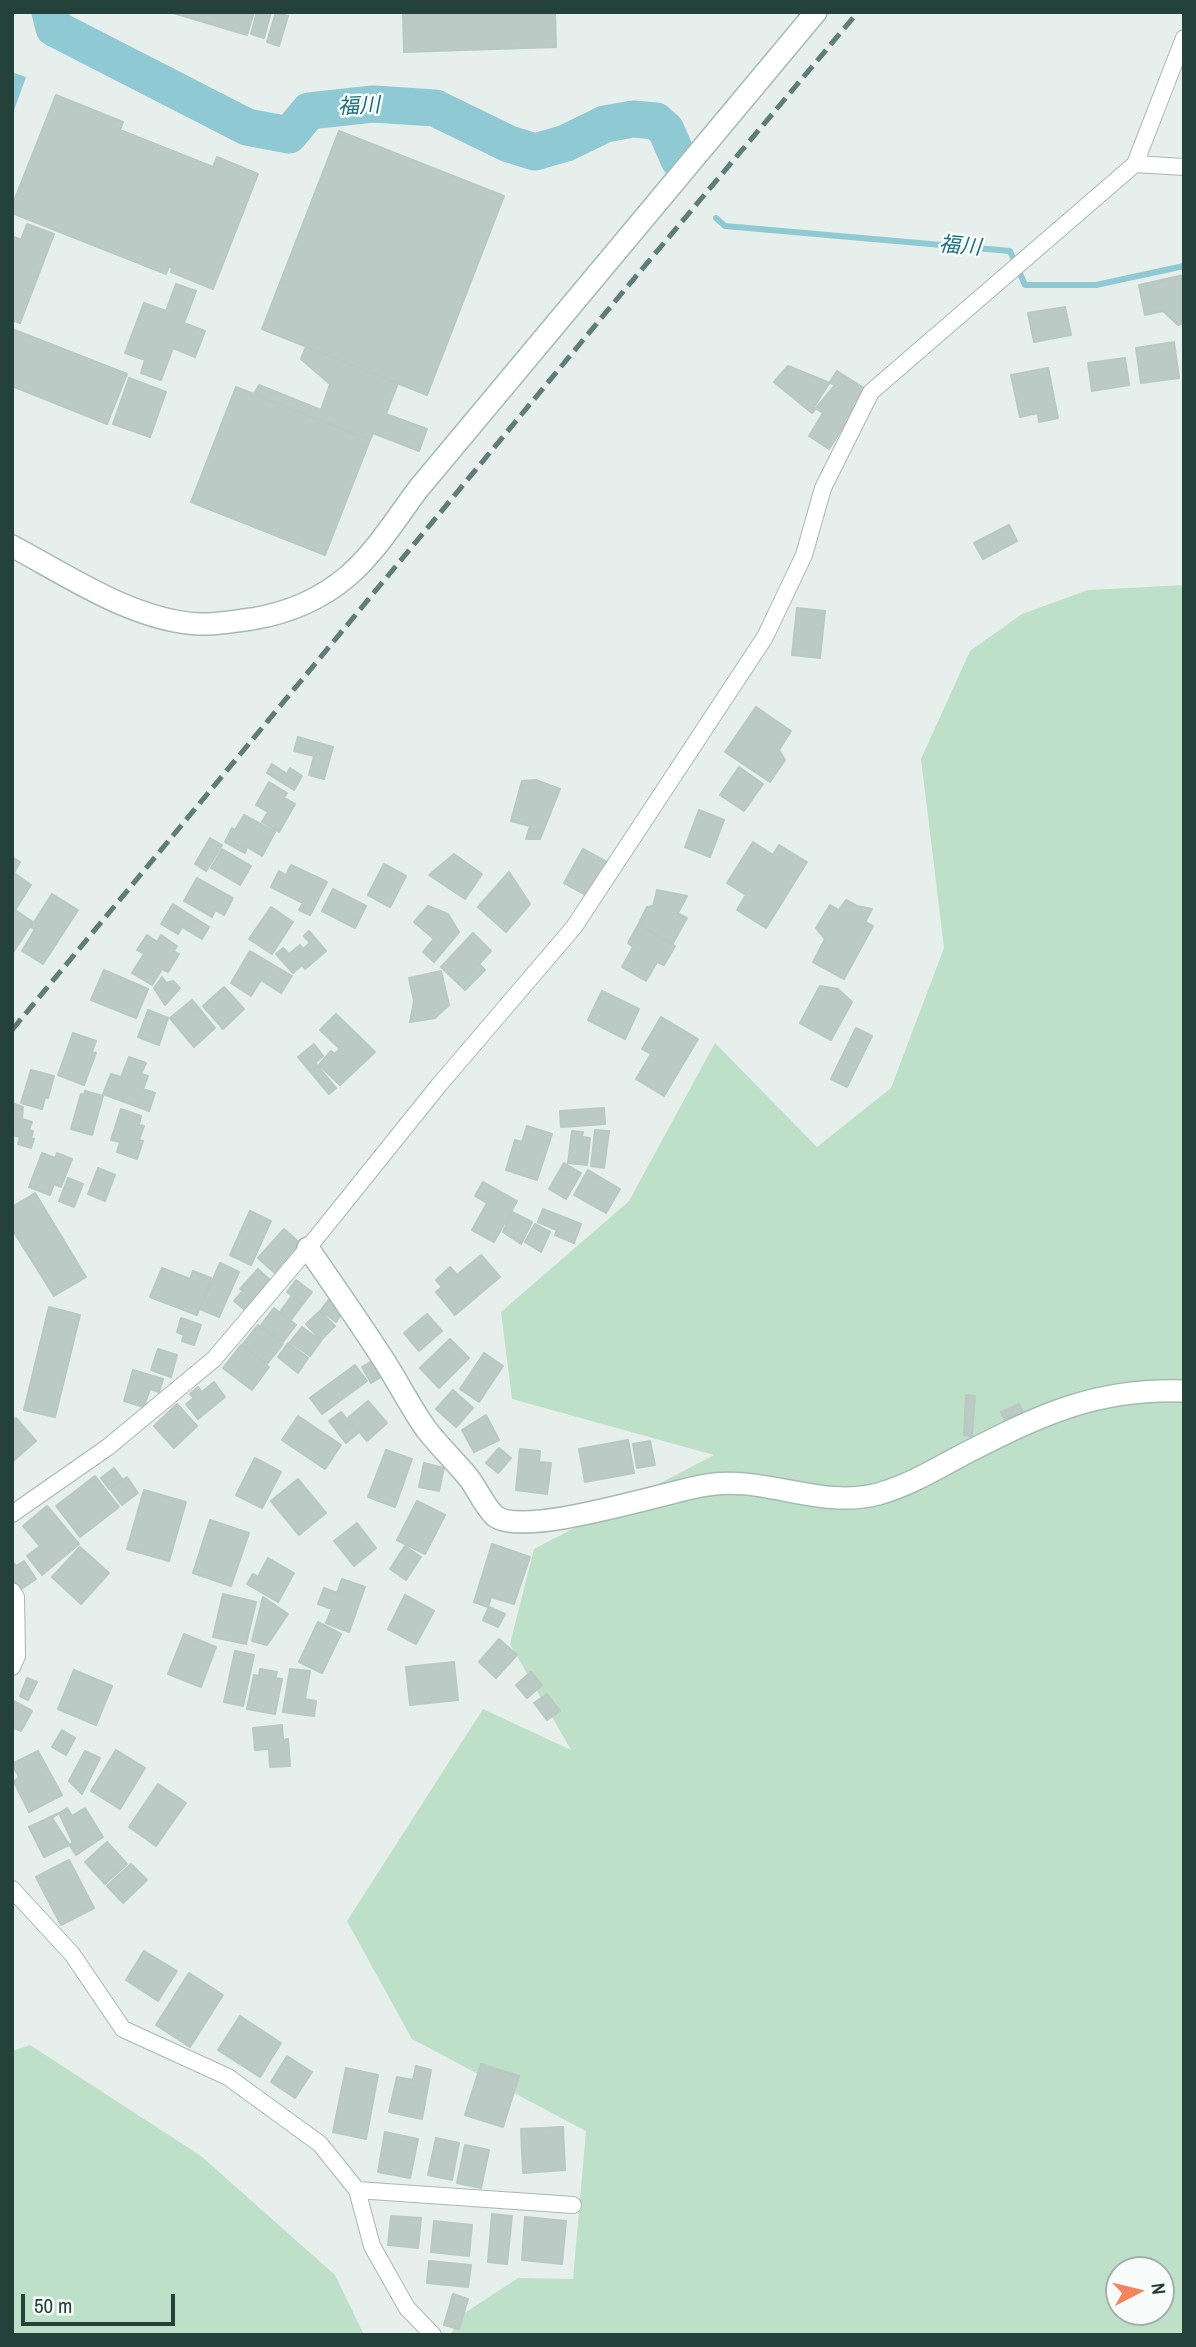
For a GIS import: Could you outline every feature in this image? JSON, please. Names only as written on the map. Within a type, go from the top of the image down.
[{"type":"street","points":[[12,546],[133,608],[167,620],[200,624],[261,617],[294,610],[325,593],[349,575],[370,552],[419,488],[816,12]]},
{"type":"street","points":[[12,1514],[108,1447],[215,1359],[439,1085],[574,927],[765,637],[804,555],[823,488],[871,392],[1135,164],[1184,38]]},
{"type":"street","points":[[1135,164],[1184,167]]},
{"type":"street","points":[[308,1248],[426,1429],[469,1478],[496,1517],[517,1523],[588,1513],[704,1485],[727,1483],[755,1484],[812,1496],[857,1499],[900,1487],[1021,1425],[1080,1402],[1129,1392],[1184,1391]]},
{"type":"street","points":[[12,1591],[16,1597],[17,1656],[12,1667]]},
{"type":"street","points":[[12,1889],[72,1954],[123,2029],[228,2077],[320,2144],[357,2190],[372,2246],[407,2308],[433,2335]]},
{"type":"street","points":[[357,2190],[573,2205]]},
{"type":"green space","points":[[1184,585],[1184,2335],[451,2335],[460,2316],[518,2278],[573,2279],[586,2131],[412,2039],[347,1921],[483,1709],[571,1750],[510,1644],[534,1549],[714,1455],[512,1399],[501,1312],[629,1201],[715,1043],[817,1147],[891,1088],[944,948],[921,759],[970,651],[1022,614],[1088,590]]},
{"type":"green space","points":[[30,2045],[201,2156],[335,2275],[364,2335],[12,2335],[12,2051]]},
{"type":"water","points":[[12,72],[26,77],[12,116]]},
{"type":"building","points":[[170,12],[254,12],[247,35]]},
{"type":"building","points":[[257,12],[271,12],[264,38],[251,34]]},
{"type":"building","points":[[276,12],[288,16],[279,46],[267,42]]},
{"type":"building","points":[[403,12],[555,12],[556,47],[404,52]]},
{"type":"building","points":[[56,95],[123,122],[120,130],[213,167],[217,157],[258,174],[213,289],[171,272],[172,268],[169,266],[166,274],[12,213],[12,206]]},
{"type":"building","points":[[339,131],[504,196],[427,395],[262,329]]},
{"type":"building","points":[[27,224],[54,234],[20,323],[12,320],[12,236],[21,240]]},
{"type":"building","points":[[1184,275],[1184,323],[1178,325],[1163,311],[1145,315],[1139,285]]},
{"type":"building","points":[[176,284],[196,291],[184,323],[205,331],[195,357],[173,348],[161,380],[141,373],[145,360],[125,353],[144,303],[166,311]]},
{"type":"building","points":[[1065,307],[1071,335],[1034,342],[1028,313]]},
{"type":"building","points":[[12,329],[127,374],[107,424],[12,386]]},
{"type":"building","points":[[1174,342],[1179,378],[1141,383],[1136,348]]},
{"type":"building","points":[[306,347],[398,383],[386,414],[427,429],[419,451],[373,433],[370,440],[254,394],[259,385],[321,410],[330,384],[301,359]]},
{"type":"building","points":[[1125,358],[1129,385],[1092,391],[1088,363]]},
{"type":"building","points":[[788,366],[835,385],[812,413],[774,382]]},
{"type":"building","points":[[1048,368],[1058,418],[1039,422],[1038,413],[1020,417],[1011,375]]},
{"type":"building","points":[[837,371],[867,390],[829,449],[809,436],[823,413],[814,407]]},
{"type":"building","points":[[129,378],[166,392],[150,437],[113,424]]},
{"type":"building","points":[[236,387],[370,440],[325,555],[191,502]]},
{"type":"building","points":[[1009,525],[1017,541],[983,559],[974,543]]},
{"type":"building","points":[[797,608],[825,611],[820,658],[792,655]]},
{"type":"building","points":[[756,707],[791,731],[779,750],[785,760],[770,782],[725,752]]},
{"type":"building","points":[[298,737],[333,747],[324,779],[309,775],[314,756],[294,751]]},
{"type":"building","points":[[272,764],[287,774],[290,768],[302,776],[294,790],[267,773]]},
{"type":"building","points":[[739,767],[763,784],[744,811],[720,795]]},
{"type":"building","points":[[536,780],[560,789],[540,839],[526,839],[530,826],[511,821],[522,781]]},
{"type":"building","points":[[269,782],[287,793],[284,798],[295,804],[279,832],[262,822],[268,812],[256,805]]},
{"type":"building","points":[[699,810],[724,820],[710,857],[685,847]]},
{"type":"building","points":[[244,815],[275,832],[262,856],[247,847],[245,853],[225,842],[232,828],[235,830]]},
{"type":"building","points":[[210,838],[222,845],[206,871],[195,864]]},
{"type":"building","points":[[753,842],[773,855],[779,845],[807,862],[766,928],[737,910],[746,895],[727,883]]},
{"type":"building","points":[[222,849],[251,866],[240,885],[211,868]]},
{"type":"building","points":[[583,849],[607,862],[588,896],[564,883]]},
{"type":"building","points":[[454,854],[482,874],[465,899],[429,875]]},
{"type":"building","points":[[12,857],[20,862],[14,873],[31,885],[15,910],[33,922],[12,954]]},
{"type":"building","points":[[384,864],[406,876],[390,907],[368,895]]},
{"type":"building","points":[[291,865],[327,882],[310,915],[299,910],[303,903],[271,887],[279,871],[286,875]]},
{"type":"building","points":[[509,872],[530,904],[506,932],[478,907]]},
{"type":"building","points":[[197,878],[233,898],[224,915],[215,910],[212,917],[184,901]]},
{"type":"building","points":[[333,889],[366,906],[355,928],[322,911]]},
{"type":"building","points":[[657,890],[687,896],[678,913],[687,918],[673,943],[638,925],[647,907],[653,906]]},
{"type":"building","points":[[52,894],[78,910],[43,964],[22,951],[35,929],[31,927]]},
{"type":"building","points":[[846,900],[872,909],[865,922],[873,926],[844,979],[813,962],[825,939],[816,928],[830,905],[839,910]]},
{"type":"building","points":[[173,904],[209,927],[202,939],[182,927],[178,934],[161,924]]},
{"type":"building","points":[[428,906],[448,914],[459,932],[434,962],[423,952],[434,939],[414,922]]},
{"type":"building","points":[[271,907],[293,922],[272,954],[249,939]]},
{"type":"building","points":[[638,925],[675,946],[664,965],[657,962],[646,981],[622,967],[633,947],[628,943]]},
{"type":"building","points":[[309,931],[326,951],[305,969],[302,965],[293,973],[276,954],[283,948],[289,954],[300,945],[303,949],[310,943],[304,936]]},
{"type":"building","points":[[473,933],[491,951],[479,964],[485,970],[465,990],[441,967]]},
{"type":"building","points":[[147,935],[157,942],[161,935],[177,946],[174,951],[179,954],[168,972],[162,969],[152,985],[132,973],[144,954],[137,950]]},
{"type":"building","points":[[250,951],[292,976],[281,993],[261,980],[251,996],[231,983]]},
{"type":"building","points":[[104,970],[148,989],[136,1018],[91,1000]]},
{"type":"building","points":[[441,971],[449,1005],[435,1018],[410,1022],[414,1001],[409,978]]},
{"type":"building","points":[[162,977],[166,983],[173,981],[180,988],[165,1005],[154,988]]},
{"type":"building","points":[[820,986],[838,989],[852,1002],[831,1040],[800,1023]]},
{"type":"building","points":[[224,987],[244,1009],[223,1029],[203,1006]]},
{"type":"building","points":[[602,991],[639,1009],[625,1039],[588,1020]]},
{"type":"building","points":[[192,1000],[215,1028],[194,1047],[170,1018]]},
{"type":"building","points":[[148,1010],[168,1018],[159,1045],[138,1037]]},
{"type":"building","points":[[336,1014],[375,1052],[340,1085],[319,1065],[331,1051],[334,1054],[340,1049],[320,1030]]},
{"type":"building","points":[[661,1017],[698,1039],[664,1096],[636,1079],[651,1054],[642,1049]]},
{"type":"building","points":[[856,1028],[872,1036],[847,1087],[831,1079]]},
{"type":"building","points":[[73,1033],[96,1041],[92,1052],[96,1053],[84,1085],[58,1075]]},
{"type":"building","points":[[314,1044],[323,1056],[315,1063],[336,1088],[329,1094],[298,1057]]},
{"type":"building","points":[[129,1057],[146,1063],[141,1074],[148,1076],[143,1089],[155,1093],[149,1111],[103,1094],[111,1074],[121,1077]]},
{"type":"building","points":[[31,1070],[54,1076],[42,1109],[21,1103]]},
{"type":"building","points":[[85,1091],[103,1096],[92,1135],[71,1129],[81,1094],[84,1095]]},
{"type":"building","points":[[12,1103],[23,1107],[22,1119],[32,1122],[29,1130],[33,1131],[31,1138],[34,1139],[31,1148],[18,1144],[20,1137],[12,1135]]},
{"type":"building","points":[[604,1108],[605,1124],[561,1127],[560,1111]]},
{"type":"building","points":[[121,1109],[141,1116],[139,1125],[144,1126],[139,1140],[143,1141],[137,1159],[117,1152],[120,1142],[111,1140]]},
{"type":"building","points":[[527,1126],[552,1134],[537,1180],[506,1170],[515,1140],[522,1142]]},
{"type":"building","points":[[595,1130],[609,1131],[604,1168],[591,1166]]},
{"type":"building","points":[[572,1131],[583,1132],[582,1137],[590,1138],[587,1165],[568,1163]]},
{"type":"building","points":[[42,1153],[55,1158],[57,1153],[72,1159],[61,1187],[54,1184],[50,1195],[29,1187]]},
{"type":"building","points":[[564,1163],[581,1173],[566,1199],[549,1189]]},
{"type":"building","points":[[98,1168],[115,1175],[105,1201],[88,1194]]},
{"type":"building","points":[[588,1170],[620,1189],[606,1213],[574,1195]]},
{"type":"building","points":[[68,1178],[83,1184],[74,1207],[59,1201]]},
{"type":"building","points":[[483,1182],[517,1201],[494,1242],[472,1230],[487,1203],[475,1196]]},
{"type":"building","points":[[35,1193],[86,1277],[54,1296],[12,1229],[12,1207]]},
{"type":"building","points":[[543,1209],[581,1224],[574,1243],[555,1235],[557,1230],[538,1222]]},
{"type":"building","points":[[250,1211],[271,1221],[251,1265],[230,1255]]},
{"type":"building","points":[[512,1212],[532,1222],[521,1244],[503,1232]]},
{"type":"building","points":[[535,1224],[550,1232],[541,1252],[525,1242]]},
{"type":"building","points":[[284,1229],[301,1244],[276,1274],[258,1258]]},
{"type":"building","points":[[481,1255],[500,1277],[455,1315],[436,1292],[442,1287],[436,1280],[450,1267],[457,1275]]},
{"type":"building","points":[[220,1263],[239,1272],[219,1317],[200,1309]]},
{"type":"building","points":[[162,1268],[190,1279],[193,1271],[211,1278],[197,1315],[150,1297]]},
{"type":"building","points":[[258,1269],[270,1280],[253,1301],[240,1289]]},
{"type":"building","points":[[296,1280],[312,1292],[303,1304],[287,1292]]},
{"type":"building","points":[[241,1293],[252,1302],[245,1310],[234,1301]]},
{"type":"building","points":[[291,1297],[302,1305],[291,1320],[280,1312]]},
{"type":"building","points":[[329,1299],[344,1310],[336,1322],[321,1310]]},
{"type":"building","points":[[49,1307],[80,1315],[55,1417],[24,1410]]},
{"type":"building","points":[[274,1308],[296,1325],[283,1342],[261,1325]]},
{"type":"building","points":[[320,1311],[335,1326],[321,1340],[306,1324]]},
{"type":"building","points":[[427,1314],[442,1331],[419,1351],[404,1333]]},
{"type":"building","points":[[181,1318],[201,1325],[194,1345],[182,1341],[184,1335],[177,1332]]},
{"type":"building","points":[[258,1325],[283,1344],[267,1364],[242,1345]]},
{"type":"building","points":[[302,1327],[321,1341],[310,1356],[290,1342]]},
{"type":"building","points":[[450,1339],[469,1358],[439,1388],[420,1368]]},
{"type":"building","points":[[288,1343],[308,1358],[298,1373],[278,1357]]},
{"type":"building","points":[[241,1345],[269,1367],[252,1390],[223,1368]]},
{"type":"building","points":[[158,1349],[177,1355],[171,1377],[151,1370]]},
{"type":"building","points":[[484,1353],[503,1366],[479,1402],[460,1389]]},
{"type":"building","points":[[374,1360],[383,1376],[371,1383],[362,1367]]},
{"type":"building","points":[[355,1365],[367,1381],[322,1414],[310,1398]]},
{"type":"building","points":[[133,1370],[163,1379],[159,1392],[150,1389],[144,1407],[124,1401]]},
{"type":"building","points":[[214,1382],[225,1397],[198,1419],[186,1404],[194,1398],[190,1394],[198,1387],[202,1392]]},
{"type":"building","points":[[453,1390],[473,1408],[456,1427],[436,1409]]},
{"type":"building","points":[[966,1395],[975,1396],[972,1436],[964,1435]]},
{"type":"building","points":[[368,1401],[387,1423],[367,1441],[348,1418]]},
{"type":"building","points":[[177,1404],[197,1426],[174,1448],[154,1426]]},
{"type":"building","points":[[1019,1404],[1023,1412],[1005,1420],[1001,1412]]},
{"type":"building","points":[[341,1412],[358,1433],[346,1443],[329,1421]]},
{"type":"building","points":[[486,1415],[499,1440],[474,1452],[462,1430]]},
{"type":"building","points":[[298,1416],[341,1445],[325,1469],[282,1440]]},
{"type":"building","points":[[16,1418],[36,1441],[12,1462],[12,1421]]},
{"type":"building","points":[[628,1440],[634,1473],[585,1482],[579,1449]]},
{"type":"building","points":[[650,1441],[655,1465],[637,1468],[633,1444]]},
{"type":"building","points":[[499,1448],[511,1458],[498,1473],[486,1463]]},
{"type":"building","points":[[520,1449],[540,1451],[539,1462],[551,1463],[547,1494],[516,1490]]},
{"type":"building","points":[[386,1450],[412,1459],[395,1507],[368,1497]]},
{"type":"building","points":[[255,1458],[281,1472],[262,1508],[236,1495]]},
{"type":"building","points":[[424,1463],[444,1468],[439,1491],[419,1487]]},
{"type":"building","points":[[114,1468],[122,1479],[109,1489],[101,1478]]},
{"type":"building","points":[[95,1476],[119,1507],[80,1537],[56,1506]]},
{"type":"building","points":[[127,1477],[138,1493],[122,1505],[110,1489]]},
{"type":"building","points":[[298,1479],[326,1513],[299,1535],[271,1501]]},
{"type":"building","points":[[144,1490],[186,1502],[169,1561],[127,1549]]},
{"type":"building","points":[[417,1501],[445,1515],[425,1554],[397,1540]]},
{"type":"building","points":[[47,1506],[79,1544],[42,1575],[27,1556],[40,1546],[23,1526]]},
{"type":"building","points":[[210,1520],[249,1533],[231,1586],[193,1573]]},
{"type":"building","points":[[357,1523],[376,1548],[354,1566],[334,1541]]},
{"type":"building","points":[[492,1544],[530,1557],[514,1604],[491,1597],[488,1607],[474,1602]]},
{"type":"building","points":[[405,1546],[421,1557],[406,1580],[390,1569]]},
{"type":"building","points":[[80,1547],[109,1573],[81,1604],[52,1577]]},
{"type":"building","points":[[268,1558],[294,1573],[278,1602],[247,1584],[253,1574],[258,1577]]},
{"type":"building","points":[[12,1561],[16,1566],[24,1561],[36,1579],[20,1590],[12,1578]]},
{"type":"building","points":[[342,1579],[365,1587],[349,1632],[326,1623],[332,1609],[318,1604],[324,1588],[337,1593]]},
{"type":"building","points":[[223,1594],[256,1602],[246,1644],[213,1637]]},
{"type":"building","points":[[405,1595],[434,1611],[416,1644],[388,1629]]},
{"type":"building","points":[[263,1597],[288,1614],[267,1645],[252,1641]]},
{"type":"building","points":[[489,1607],[505,1614],[498,1627],[483,1620]]},
{"type":"building","points":[[318,1622],[341,1634],[322,1673],[299,1662]]},
{"type":"building","points":[[184,1634],[216,1647],[201,1687],[168,1674]]},
{"type":"building","points":[[499,1639],[517,1655],[496,1678],[479,1662]]},
{"type":"building","points":[[235,1651],[254,1655],[243,1706],[224,1702]]},
{"type":"building","points":[[454,1662],[458,1700],[410,1705],[406,1667]]},
{"type":"building","points":[[260,1669],[277,1672],[275,1678],[282,1679],[275,1714],[247,1709],[254,1675],[259,1676]]},
{"type":"building","points":[[290,1669],[310,1671],[305,1699],[316,1701],[314,1716],[283,1712]]},
{"type":"building","points":[[74,1670],[112,1686],[96,1725],[58,1709]]},
{"type":"building","points":[[531,1672],[542,1685],[527,1698],[516,1685]]},
{"type":"building","points":[[27,1678],[37,1682],[28,1700],[20,1696]]},
{"type":"building","points":[[547,1694],[560,1711],[547,1720],[534,1703]]},
{"type":"building","points":[[12,1700],[32,1711],[21,1731],[12,1727]]},
{"type":"building","points":[[282,1725],[283,1740],[288,1739],[290,1766],[270,1767],[269,1749],[255,1750],[253,1728]]},
{"type":"building","points":[[62,1730],[75,1738],[66,1755],[52,1747]]},
{"type":"building","points":[[116,1750],[145,1768],[120,1809],[91,1791]]},
{"type":"building","points":[[38,1751],[62,1795],[29,1812],[14,1782],[19,1777],[12,1764]]},
{"type":"building","points":[[85,1751],[100,1758],[82,1794],[69,1781]]},
{"type":"building","points":[[158,1784],[186,1803],[156,1846],[129,1827]]},
{"type":"building","points":[[67,1808],[72,1816],[85,1808],[103,1837],[76,1855],[52,1818]]},
{"type":"building","points":[[59,1813],[73,1843],[44,1857],[29,1827]]},
{"type":"building","points":[[107,1842],[127,1864],[105,1884],[85,1862]]},
{"type":"building","points":[[69,1860],[94,1908],[61,1925],[36,1877]]},
{"type":"building","points":[[131,1864],[147,1880],[123,1903],[107,1886]]},
{"type":"building","points":[[144,1951],[177,1971],[158,2001],[126,1980]]},
{"type":"building","points":[[189,1973],[223,1995],[190,2047],[156,2025]]},
{"type":"building","points":[[240,2016],[281,2043],[260,2077],[218,2050]]},
{"type":"building","points":[[287,2056],[312,2072],[295,2098],[271,2082]]},
{"type":"building","points":[[481,2064],[519,2076],[503,2127],[465,2115]]},
{"type":"building","points":[[416,2066],[431,2070],[422,2119],[389,2112],[397,2077],[413,2080]]},
{"type":"building","points":[[346,2068],[378,2075],[366,2139],[333,2132]]},
{"type":"building","points":[[563,2127],[565,2170],[523,2173],[521,2129]]},
{"type":"building","points":[[385,2132],[418,2139],[410,2178],[378,2172]]},
{"type":"building","points":[[436,2138],[459,2143],[452,2180],[428,2175]]},
{"type":"building","points":[[465,2145],[489,2150],[481,2188],[457,2183]]},
{"type":"building","points":[[492,2214],[512,2216],[507,2264],[488,2262]]},
{"type":"building","points":[[391,2216],[421,2218],[418,2248],[388,2245]]},
{"type":"building","points":[[525,2217],[566,2221],[562,2264],[522,2260]]},
{"type":"building","points":[[434,2221],[472,2225],[469,2256],[431,2252]]},
{"type":"building","points":[[429,2261],[471,2265],[468,2287],[427,2283]]},
{"type":"building","points":[[453,2294],[468,2299],[459,2329],[444,2325]]},
{"type":"waterway","name":"福川","points":[[50,12],[54,28],[247,127],[289,135],[309,111],[373,104],[435,108],[509,144],[535,152],[566,143],[605,124],[633,119],[656,121],[666,130],[679,160]]},
{"type":"waterway","name":"福川","points":[[716,218],[725,226],[1010,251],[1025,285],[1096,285],[1184,266]]},
{"type":"railway","points":[[12,1030],[858,12]]}]
